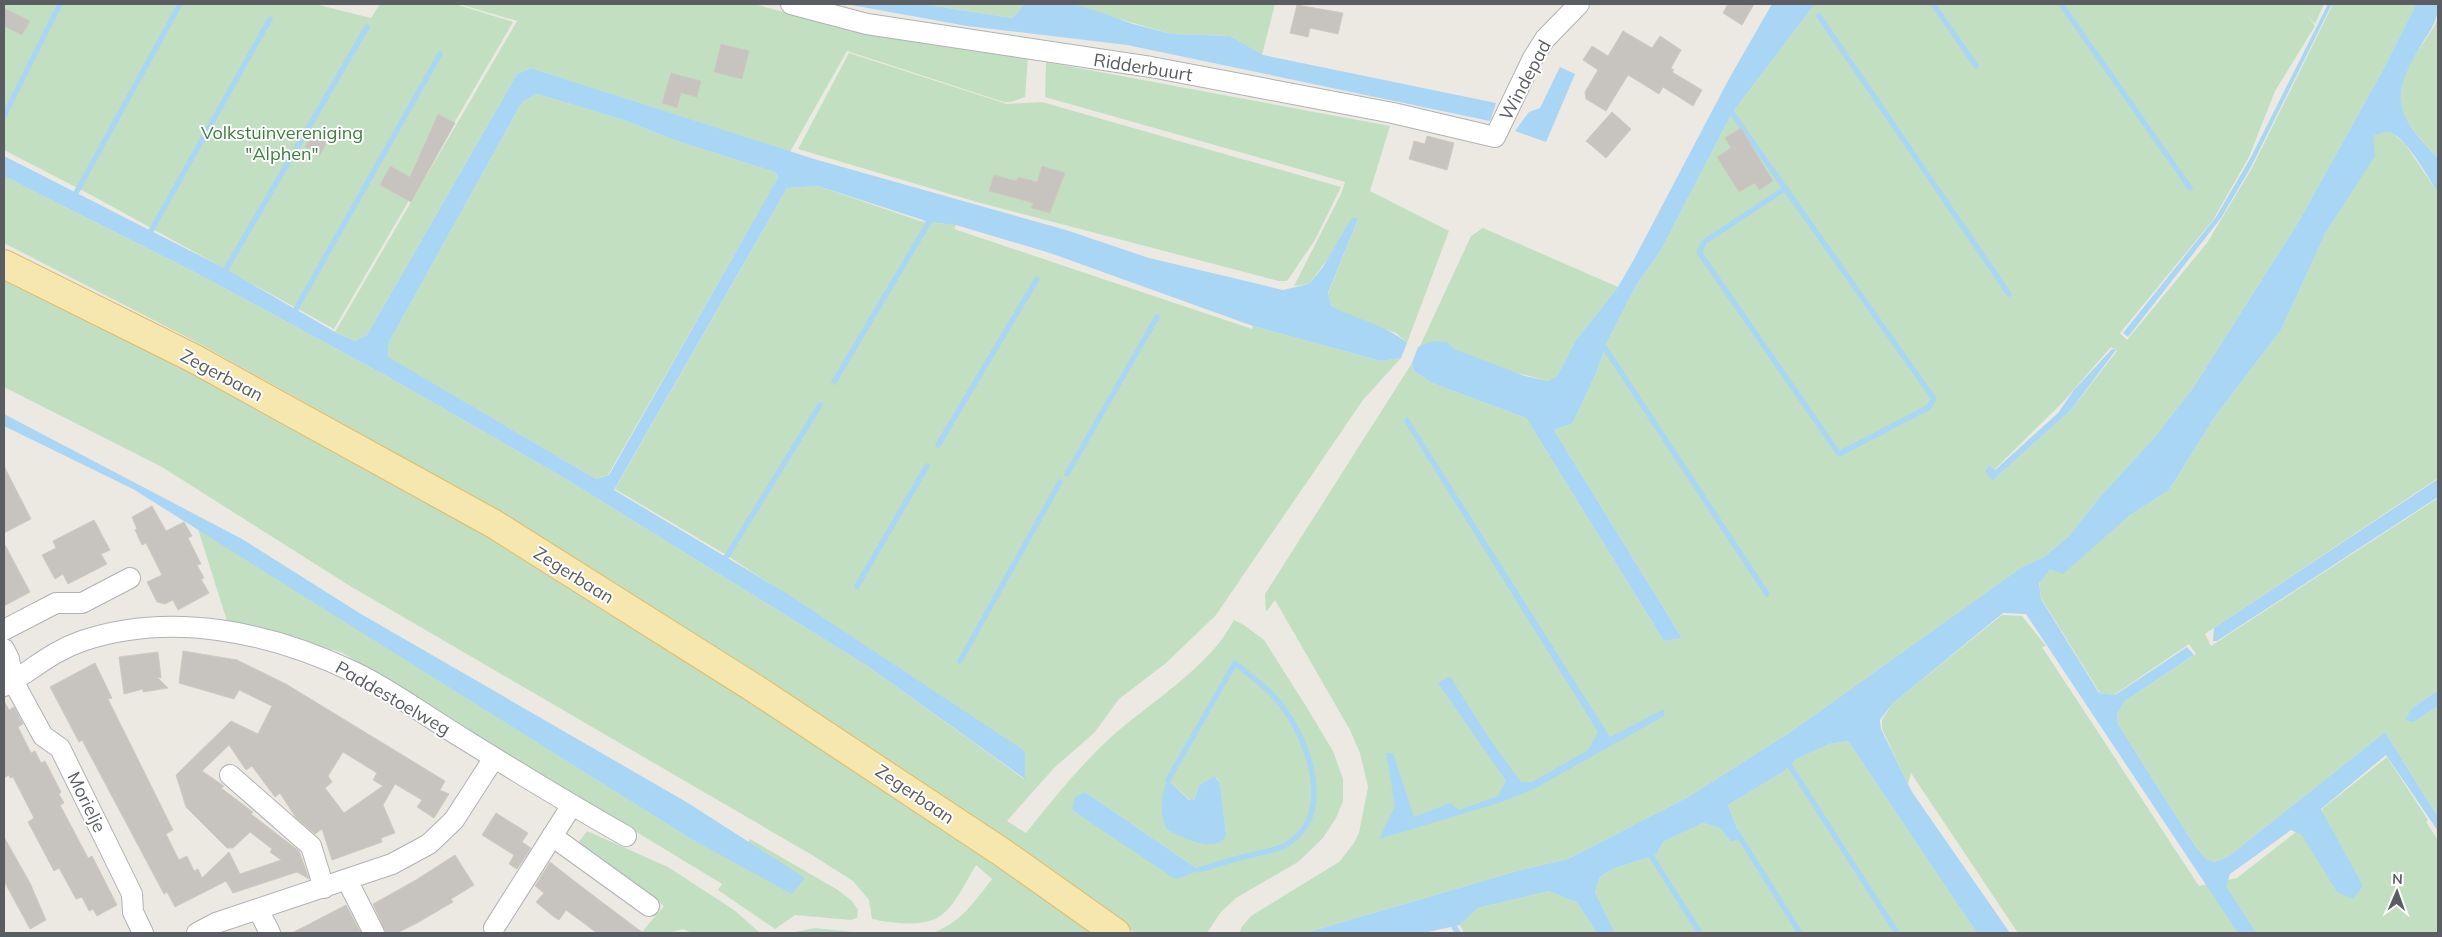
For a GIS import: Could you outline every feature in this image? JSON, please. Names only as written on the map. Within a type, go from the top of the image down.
[{"type":"main road","name":"Zegerbaan","points":[[4,264],[193,358],[494,524],[757,690],[1003,853],[1116,933]]},
{"type":"street","name":"Ridderbuurt","points":[[791,4],[867,24],[1151,67],[1393,112],[1495,137]]},
{"type":"street","name":"Windepad","points":[[1495,137],[1545,39],[1579,4]]},
{"type":"street","points":[[4,630],[56,603],[82,603],[130,578]]},
{"type":"street","name":"Paddestoelweg","points":[[8,684],[39,662],[84,640],[148,628],[218,629],[250,634],[302,649],[356,672],[494,758],[626,836]]},
{"type":"street","name":"Morielje","points":[[4,648],[9,659],[8,684],[43,736],[60,748],[132,894],[133,912],[144,933]]},
{"type":"street","points":[[197,933],[216,923],[392,864],[429,844],[454,820],[494,758]]},
{"type":"street","points":[[230,775],[311,846],[324,888]]},
{"type":"street","points":[[494,928],[572,805]]},
{"type":"street","points":[[552,836],[648,906]]},
{"type":"street","points":[[348,880],[374,933]]},
{"type":"street","points":[[258,909],[270,933]]},
{"type":"green space","name":"Volkstuinvereniging \"Alphen\"","points":[[4,4],[315,4],[371,18],[380,4],[455,4],[513,22],[334,329],[93,196],[4,150]]},
{"type":"green space","points":[[459,4],[754,4],[858,32],[1028,57],[1025,97],[1011,102],[1004,102],[847,51],[790,152],[531,68],[517,74],[367,335],[355,341],[335,332],[517,21]]},
{"type":"green space","points":[[922,4],[1025,4],[1012,18]]},
{"type":"green space","points":[[1066,4],[1275,4],[1262,55],[1230,36],[1172,34]]},
{"type":"green space","points":[[1815,4],[2324,4],[2315,24],[2307,15],[2315,26],[2275,91],[2249,157],[2213,220],[2120,333],[2127,340],[2207,243],[2252,168],[2333,4],[2416,4],[2384,68],[2299,221],[2193,388],[2153,439],[2099,498],[2069,536],[2044,557],[2022,567],[1792,731],[1688,797],[1568,859],[1524,869],[1305,933],[1240,933],[1241,928],[1251,916],[1339,862],[1354,843],[1359,833],[1368,787],[1360,753],[1350,730],[1275,600],[1266,612],[1265,594],[1412,363],[1414,371],[1432,383],[1526,418],[1664,641],[1682,638],[1554,430],[1573,423],[1597,371],[1606,344],[1638,282],[1660,252],[1732,113]],"holes":[[[2111,347],[2117,351],[2070,411],[1992,481],[1994,470],[2063,402]]]},
{"type":"green space","points":[[2438,16],[2438,158],[2414,131],[2402,108],[2400,96],[2409,67],[2433,29]]},
{"type":"green space","points":[[849,53],[1007,104],[1042,102],[1341,187],[1315,240],[1287,281],[1279,281],[977,202],[798,149]]},
{"type":"green space","points":[[1046,62],[1390,126],[1370,191],[1449,231],[1407,343],[1396,333],[1356,319],[1331,306],[1328,294],[1358,219],[1309,284],[1294,286],[1341,194],[1345,182],[1045,97]]},
{"type":"green space","points":[[537,94],[621,119],[677,141],[775,172],[778,179],[608,475],[596,479],[388,358],[389,342],[522,102]]},
{"type":"green space","points":[[2383,132],[2391,132],[2405,144],[2438,193],[2438,478],[2205,634],[2211,646],[2438,498],[2438,690],[2411,709],[2414,722],[2438,706],[2438,817],[2385,732],[2229,856],[2215,862],[2206,859],[2195,846],[2118,724],[2117,714],[2125,701],[2196,654],[2189,644],[2114,695],[2100,693],[2041,598],[2039,580],[2050,569],[2100,541],[2129,516],[2169,490],[2216,415],[2281,330],[2326,232],[2374,156],[2372,136]]},
{"type":"green space","points":[[4,176],[204,277],[394,380],[566,479],[866,665],[1024,779],[1025,751],[728,556],[615,489],[787,188],[818,186],[920,221],[956,225],[954,229],[1252,329],[1253,326],[1381,361],[1401,358],[1363,400],[1216,615],[1166,663],[1119,699],[1094,733],[1054,768],[1007,821],[1026,833],[1087,760],[1110,738],[1178,684],[1210,654],[1234,620],[1264,640],[1333,751],[1343,779],[1343,801],[1336,818],[1323,838],[1298,862],[1236,898],[1220,913],[1207,933],[1135,933],[1028,856],[535,535],[374,441],[200,344],[4,243]],"holes":[[[1217,778],[1220,783],[1226,833],[1200,843],[1167,830],[1168,780],[1190,800],[1194,800],[1197,791]],[[1085,792],[1199,870],[1104,830],[1072,810]]]},
{"type":"green space","points":[[1483,228],[1618,287],[1576,340],[1557,376],[1548,381],[1419,348],[1471,236]]},
{"type":"green space","points":[[4,272],[202,374],[623,613],[1098,933],[932,933],[959,918],[973,904],[992,879],[976,865],[949,908],[937,918],[922,923],[896,923],[872,919],[869,900],[853,881],[812,855],[350,586],[162,467],[4,387]]},
{"type":"green space","points":[[198,529],[691,839],[735,862],[750,839],[838,890],[852,901],[858,910],[857,918],[851,920],[795,915],[775,929],[718,890],[722,884],[341,652],[227,621]]},
{"type":"green space","points":[[2002,615],[2022,616],[2046,646],[2042,647],[2199,886],[2237,878],[2323,811],[2322,809],[2387,757],[2428,820],[2426,822],[2438,840],[2438,933],[2018,933],[1911,773],[1908,784],[1882,729],[1882,720],[1892,704]]},
{"type":"green space","points":[[1848,741],[1977,933],[1615,933],[1595,892],[1600,877],[1612,869],[1656,855],[1663,842],[1703,823],[1720,828],[1731,842],[1741,837],[1728,805],[1783,772],[1797,759],[1829,744]]},
{"type":"green space","points":[[587,831],[668,867],[734,910],[759,932],[692,933],[683,929],[668,933],[641,933],[664,906],[578,843]]},
{"type":"green space","points":[[1549,891],[1577,903],[1597,933],[1464,933],[1460,925],[1478,908]]},
{"type":"green space","points":[[815,928],[862,933],[790,933]]},
{"type":"water","points":[[846,4],[922,4],[1012,18],[1025,4],[1066,4],[1085,7],[1133,24],[1172,34],[1230,36],[1263,55],[1496,103],[1490,121],[1127,45],[967,26]]},
{"type":"water","points":[[1772,4],[1815,4],[1732,113],[1660,252],[1638,282],[1606,344],[1597,371],[1573,423],[1554,430],[1682,638],[1664,641],[1526,418],[1432,383],[1414,371],[1412,363],[1418,347],[1432,341],[1447,342],[1454,349],[1525,376],[1548,381],[1557,376],[1576,340],[1618,287],[1730,77]]},
{"type":"water","points":[[2328,4],[2332,4],[2251,167],[2221,218],[2128,337],[2123,333],[2216,217],[2251,157]]},
{"type":"water","points":[[2416,4],[2438,4],[2438,10],[2434,24],[2412,61],[2405,77],[2401,91],[2401,104],[2412,128],[2438,158],[2438,193],[2418,160],[2399,138],[2387,132],[2373,136],[2375,156],[2326,232],[2281,330],[2216,415],[2169,490],[2129,516],[2063,574],[2050,569],[2039,583],[2041,599],[2099,693],[2115,695],[2187,647],[2194,655],[2125,701],[2117,714],[2118,724],[2195,846],[2206,859],[2215,862],[2229,856],[2385,732],[2438,817],[2438,831],[2386,755],[2321,809],[2363,886],[2353,899],[2337,892],[2302,835],[2291,830],[2230,874],[2226,886],[2256,933],[2238,933],[2026,614],[2003,613],[1892,704],[1880,720],[1881,729],[1912,792],[2010,933],[1977,933],[1848,741],[1829,744],[1797,759],[1783,772],[1728,805],[1741,838],[1731,842],[1720,828],[1703,823],[1663,842],[1656,855],[1612,869],[1600,877],[1595,892],[1615,933],[1597,933],[1577,903],[1549,891],[1478,908],[1460,925],[1423,933],[1305,933],[1524,869],[1568,859],[1688,797],[1792,731],[2022,567],[2044,557],[2069,536],[2099,498],[2153,439],[2193,388],[2299,221],[2384,68]]},
{"type":"water","points":[[1560,67],[1575,74],[1546,142],[1515,131],[1529,112],[1540,108]]},
{"type":"water","points":[[531,68],[814,159],[1066,230],[1149,258],[1283,290],[1309,284],[1323,267],[1352,217],[1358,219],[1328,293],[1331,306],[1390,331],[1407,343],[1401,358],[1381,361],[1253,326],[1050,253],[956,225],[929,222],[818,186],[787,188],[614,490],[786,593],[1025,751],[1025,779],[866,665],[566,479],[394,380],[204,277],[4,176],[4,156],[226,269],[335,332],[355,341],[367,335],[517,74]],"holes":[[[537,94],[621,119],[677,141],[775,172],[778,178],[609,475],[596,479],[388,357],[389,342],[522,102]]]},
{"type":"water","points":[[2112,349],[2116,350],[2070,411],[1992,481],[1985,471],[1989,466],[1995,470],[2058,413],[2074,390]]},
{"type":"water","points":[[4,414],[242,539],[361,614],[688,803],[805,878],[792,894],[691,839],[133,489],[4,426]]},
{"type":"water","points":[[1407,416],[1610,737],[1664,709],[1664,716],[1534,789],[1502,802],[1379,839],[1395,806],[1386,753],[1393,753],[1414,817],[1450,803],[1459,810],[1498,796],[1506,781],[1438,683],[1450,676],[1487,735],[1521,782],[1532,782],[1588,750],[1598,732],[1404,421]]},
{"type":"water","points":[[2438,479],[2438,497],[2217,641],[2213,641],[2214,628]]},
{"type":"water","points":[[2438,690],[2438,706],[2414,722],[2405,720],[2411,709]]},
{"type":"water","points":[[1214,776],[1220,783],[1225,838],[1212,844],[1204,844],[1188,840],[1167,830],[1163,818],[1162,805],[1163,792],[1168,780],[1189,800],[1194,800],[1199,786]]},
{"type":"water","points":[[1085,792],[1199,870],[1177,879],[1172,877],[1072,810],[1075,797]]},
{"type":"building","points":[[1728,4],[1754,4],[1742,25],[1723,13]]},
{"type":"building","points":[[1297,5],[1343,13],[1338,34],[1310,28],[1308,37],[1290,33]]},
{"type":"building","points":[[4,8],[30,21],[22,35],[4,26]]},
{"type":"building","points":[[1623,31],[1652,48],[1660,36],[1681,50],[1671,68],[1674,70],[1672,72],[1702,90],[1693,106],[1663,87],[1659,94],[1628,75],[1606,111],[1586,99],[1585,92],[1598,70],[1583,60],[1592,46],[1608,56]]},
{"type":"building","points":[[721,44],[749,51],[742,79],[714,72]]},
{"type":"building","points":[[671,73],[701,81],[697,97],[681,93],[677,108],[662,103]]},
{"type":"building","points":[[1612,112],[1631,129],[1606,158],[1586,141]]},
{"type":"building","points":[[438,114],[455,123],[411,202],[380,185],[390,166],[410,177]]},
{"type":"building","points":[[1741,128],[1773,181],[1759,190],[1755,183],[1739,192],[1717,157],[1731,148],[1725,138]]},
{"type":"building","points":[[313,134],[327,142],[320,155],[305,147]]},
{"type":"building","points":[[1427,136],[1454,143],[1447,170],[1409,159],[1414,141],[1425,144]]},
{"type":"building","points":[[1042,166],[1065,173],[1050,213],[1031,208],[1033,203],[989,191],[994,175],[1016,181],[1018,177],[1037,182]]},
{"type":"building","points":[[4,466],[31,519],[4,533]]},
{"type":"building","points":[[152,506],[166,531],[184,522],[192,536],[188,538],[201,564],[197,565],[204,578],[201,579],[209,593],[178,610],[173,600],[165,604],[157,602],[147,582],[162,575],[146,543],[142,545],[135,530],[137,529],[132,517]]},
{"type":"building","points":[[94,520],[110,550],[101,554],[107,564],[68,584],[63,574],[55,579],[42,555],[56,548],[53,541]]},
{"type":"building","points":[[4,543],[30,592],[4,606]]},
{"type":"building","points":[[183,651],[237,660],[286,684],[445,781],[440,790],[449,794],[434,818],[417,807],[422,800],[395,784],[383,805],[395,833],[381,838],[382,842],[332,860],[322,829],[315,834],[296,818],[280,793],[275,797],[252,766],[246,770],[229,745],[202,771],[224,786],[221,788],[299,851],[309,879],[297,872],[233,893],[226,881],[175,907],[167,892],[164,894],[82,740],[79,742],[50,687],[95,663],[112,698],[108,699],[173,830],[166,834],[179,860],[187,856],[194,871],[198,869],[202,878],[229,852],[240,874],[281,860],[270,852],[272,849],[250,832],[233,848],[227,848],[186,807],[176,775],[231,721],[258,734],[272,706],[239,690],[234,699],[179,683]],"holes":[[[343,752],[377,773],[373,780],[383,786],[344,813],[325,788],[332,782],[328,776]]]},
{"type":"building","points":[[158,652],[161,678],[157,677],[168,688],[143,692],[143,689],[124,694],[119,657]]},
{"type":"building","points":[[4,701],[9,710],[14,707],[23,724],[18,727],[31,753],[35,751],[41,763],[45,761],[61,792],[59,794],[64,803],[60,805],[88,858],[92,856],[117,905],[97,916],[93,909],[89,911],[82,897],[76,899],[59,868],[54,871],[28,822],[34,818],[13,777],[10,778],[9,775],[4,778]]},
{"type":"building","points":[[496,813],[528,833],[522,842],[531,848],[517,869],[509,864],[514,855],[482,835]]},
{"type":"building","points":[[4,837],[30,883],[46,920],[30,929],[4,881]]},
{"type":"building","points":[[455,855],[474,885],[451,899],[453,902],[417,923],[397,933],[386,933],[373,904]]},
{"type":"building","points":[[550,862],[643,933],[597,933],[566,910],[559,920],[554,917],[536,902],[544,893],[535,886]]},
{"type":"building","points":[[346,905],[361,933],[292,933]]},
{"type":"waterway","points":[[4,116],[60,4]]},
{"type":"waterway","points":[[76,193],[180,4]]},
{"type":"waterway","points":[[1933,4],[1976,66]]},
{"type":"waterway","points":[[2061,4],[2190,188]]},
{"type":"waterway","points":[[1819,16],[2009,294]]},
{"type":"waterway","points":[[151,231],[270,19]]},
{"type":"waterway","points":[[226,269],[367,27]]},
{"type":"waterway","points":[[296,309],[440,54]]},
{"type":"waterway","points":[[1732,113],[1934,399],[1929,407],[1839,454],[1699,252],[1704,242],[1786,188]]},
{"type":"waterway","points":[[834,382],[929,222]]},
{"type":"waterway","points":[[938,445],[1037,279]]},
{"type":"waterway","points":[[1067,474],[1157,317]]},
{"type":"waterway","points":[[1605,348],[1767,594]]},
{"type":"waterway","points":[[727,556],[820,405]]},
{"type":"waterway","points":[[857,586],[927,466]]},
{"type":"waterway","points":[[960,661],[1060,482]]},
{"type":"waterway","points":[[1168,780],[1235,663],[1280,703],[1295,725],[1310,762],[1314,800],[1309,818],[1300,834],[1280,848],[1199,870]]},
{"type":"waterway","points":[[1788,763],[1897,933]]},
{"type":"waterway","points":[[1736,831],[1800,933]]},
{"type":"waterway","points":[[1650,854],[1700,933]]},
{"type":"waterway","points":[[1450,920],[1458,933]]}]
